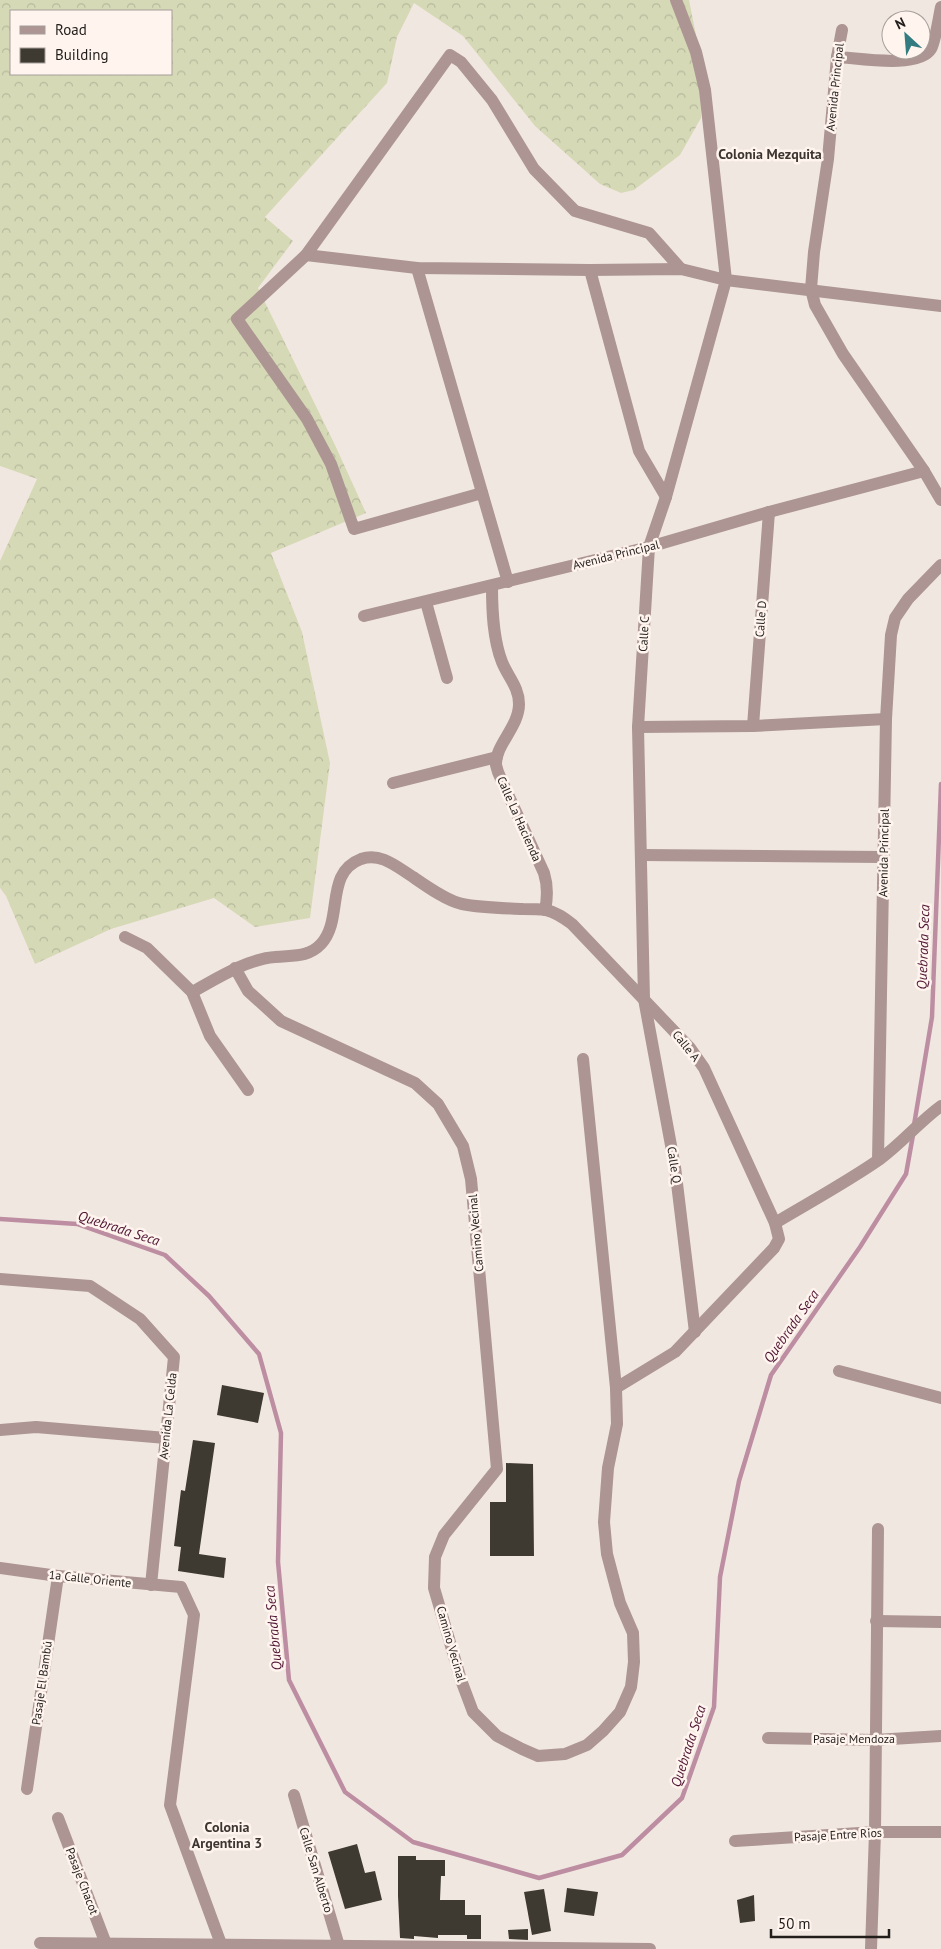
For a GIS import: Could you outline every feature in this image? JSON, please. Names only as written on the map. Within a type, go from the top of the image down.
[{"type":"street","points":[[676,0],[696,52],[706,90],[726,280]]},
{"type":"street","points":[[837,57],[905,62],[922,57],[932,49],[941,7]]},
{"type":"street","name":"Avenida Principal","points":[[842,30],[837,57],[828,160],[814,252],[811,289],[815,305],[843,354],[924,471],[941,500]]},
{"type":"street","points":[[482,494],[354,529],[331,464],[307,419],[237,319],[306,255],[450,54],[461,62],[492,100],[534,169],[575,211],[649,233],[681,269]]},
{"type":"street","points":[[306,255],[417,268],[681,269],[726,280],[941,306]]},
{"type":"street","points":[[417,268],[508,582]]},
{"type":"street","points":[[590,270],[639,451],[666,497]]},
{"type":"street","name":"Calle C","points":[[644,999],[638,727],[649,547],[666,497],[726,280]]},
{"type":"street","name":"Avenida Principal","points":[[364,616],[649,547],[769,512],[924,471]]},
{"type":"street","name":"Calle D","points":[[753,726],[769,512]]},
{"type":"street","name":"Avenida Principal","points":[[878,1160],[886,719],[891,635],[895,618],[908,599],[941,565]]},
{"type":"street","points":[[393,783],[497,757],[517,717],[519,705],[518,693],[514,682],[502,662],[492,614],[492,586]]},
{"type":"street","points":[[426,602],[447,678]]},
{"type":"street","points":[[638,727],[753,726],[886,719]]},
{"type":"street","name":"Calle La Hacienda","points":[[497,757],[496,766],[501,780],[518,814],[547,884],[548,897],[545,910]]},
{"type":"street","points":[[641,855],[884,857]]},
{"type":"street","points":[[192,992],[236,968],[275,956],[305,955],[321,944],[329,929],[340,878],[348,866],[362,859],[376,857],[387,860],[460,904],[492,908],[545,910]]},
{"type":"street","name":"Calle A","points":[[545,910],[557,914],[572,924],[690,1048],[704,1068],[775,1223]]},
{"type":"street","points":[[125,937],[147,948],[192,992],[210,1036],[248,1090]]},
{"type":"street","name":"Camino Vecinal","points":[[236,968],[248,991],[281,1021],[415,1083],[438,1104],[463,1146],[471,1179],[497,1469],[444,1534],[435,1557],[434,1588],[472,1712],[497,1736],[538,1756],[565,1754],[587,1745],[620,1712],[631,1687],[634,1662],[633,1632],[620,1603],[613,1578],[607,1554],[604,1522],[608,1468],[617,1424],[616,1388],[583,1059]]},
{"type":"street","name":"Calle Q","points":[[644,999],[676,1167],[695,1332]]},
{"type":"street","points":[[616,1388],[675,1352],[695,1332],[774,1248],[779,1239],[775,1223],[878,1160],[909,1134],[923,1119],[941,1106]]},
{"type":"street","name":"Avenida La Celda","points":[[0,1279],[90,1286],[140,1319],[174,1357],[151,1585]]},
{"type":"street","points":[[840,1371],[941,1398]]},
{"type":"street","points":[[0,1430],[36,1427],[166,1438]]},
{"type":"street","points":[[871,1949],[875,1832],[874,1740],[878,1529]]},
{"type":"street","name":"1a Calle Oriente","points":[[0,1568],[58,1576],[181,1587],[194,1615],[170,1806],[221,1944]]},
{"type":"street","name":"Pasaje El Bambú","points":[[26,1789],[58,1576]]},
{"type":"street","points":[[876,1621],[941,1622]]},
{"type":"street","name":"Pasaje Mendoza","points":[[768,1738],[874,1740],[941,1736]]},
{"type":"street","name":"Calle San Alberto","points":[[294,1795],[339,1946]]},
{"type":"street","name":"Pasaje Chacot","points":[[58,1818],[106,1944]]},
{"type":"street","name":"Pasaje Entre Rios","points":[[735,1842],[875,1832],[941,1832]]},
{"type":"street","points":[[40,1943],[650,1949]]},
{"type":"green space","points":[[0,0],[689,0],[700,55],[701,118],[680,155],[634,190],[621,193],[600,184],[535,126],[463,36],[414,3],[397,37],[387,83],[265,217],[293,241],[258,288],[366,513],[271,553],[302,632],[330,763],[310,918],[255,927],[214,898],[111,929],[35,964],[6,896],[0,888],[0,561],[37,479],[0,466]]},
{"type":"building","points":[[222,1385],[264,1393],[258,1423],[217,1415]]},
{"type":"building","points":[[193,1440],[215,1443],[199,1554],[226,1558],[224,1578],[178,1571],[181,1547],[174,1546],[181,1490],[185,1491]]},
{"type":"building","points":[[506,1463],[533,1464],[534,1556],[490,1556],[490,1502],[506,1502]]},
{"type":"building","points":[[357,1844],[365,1873],[375,1871],[382,1900],[345,1909],[328,1852]]},
{"type":"building","points":[[398,1856],[416,1856],[416,1860],[445,1860],[445,1876],[441,1876],[440,1900],[465,1900],[465,1915],[481,1915],[481,1939],[467,1939],[467,1935],[438,1935],[438,1938],[414,1936],[414,1939],[400,1938]]},
{"type":"building","points":[[567,1888],[598,1892],[594,1916],[564,1912]]},
{"type":"building","points":[[544,1889],[551,1931],[532,1935],[524,1892]]},
{"type":"building","points":[[754,1895],[755,1921],[740,1923],[737,1900]]},
{"type":"building","points":[[528,1929],[528,1940],[509,1939],[508,1930]]},
{"type":"waterway","name":"Quebrada Seca","points":[[914,1125],[932,1017],[941,784]]},
{"type":"waterway","name":"Quebrada Seca","points":[[0,1219],[77,1224],[165,1255],[209,1296],[259,1354],[281,1433],[278,1562],[289,1680],[345,1792],[413,1842],[539,1878],[622,1855],[682,1798],[714,1707],[720,1577],[739,1481],[771,1375],[860,1247],[906,1174],[913,1135]]},
{"type":"district","name":"Colonia Mezquita","points":[[770,154]]},
{"type":"district","name":"Colonia Argentina 3","points":[[227,1835]]}]
